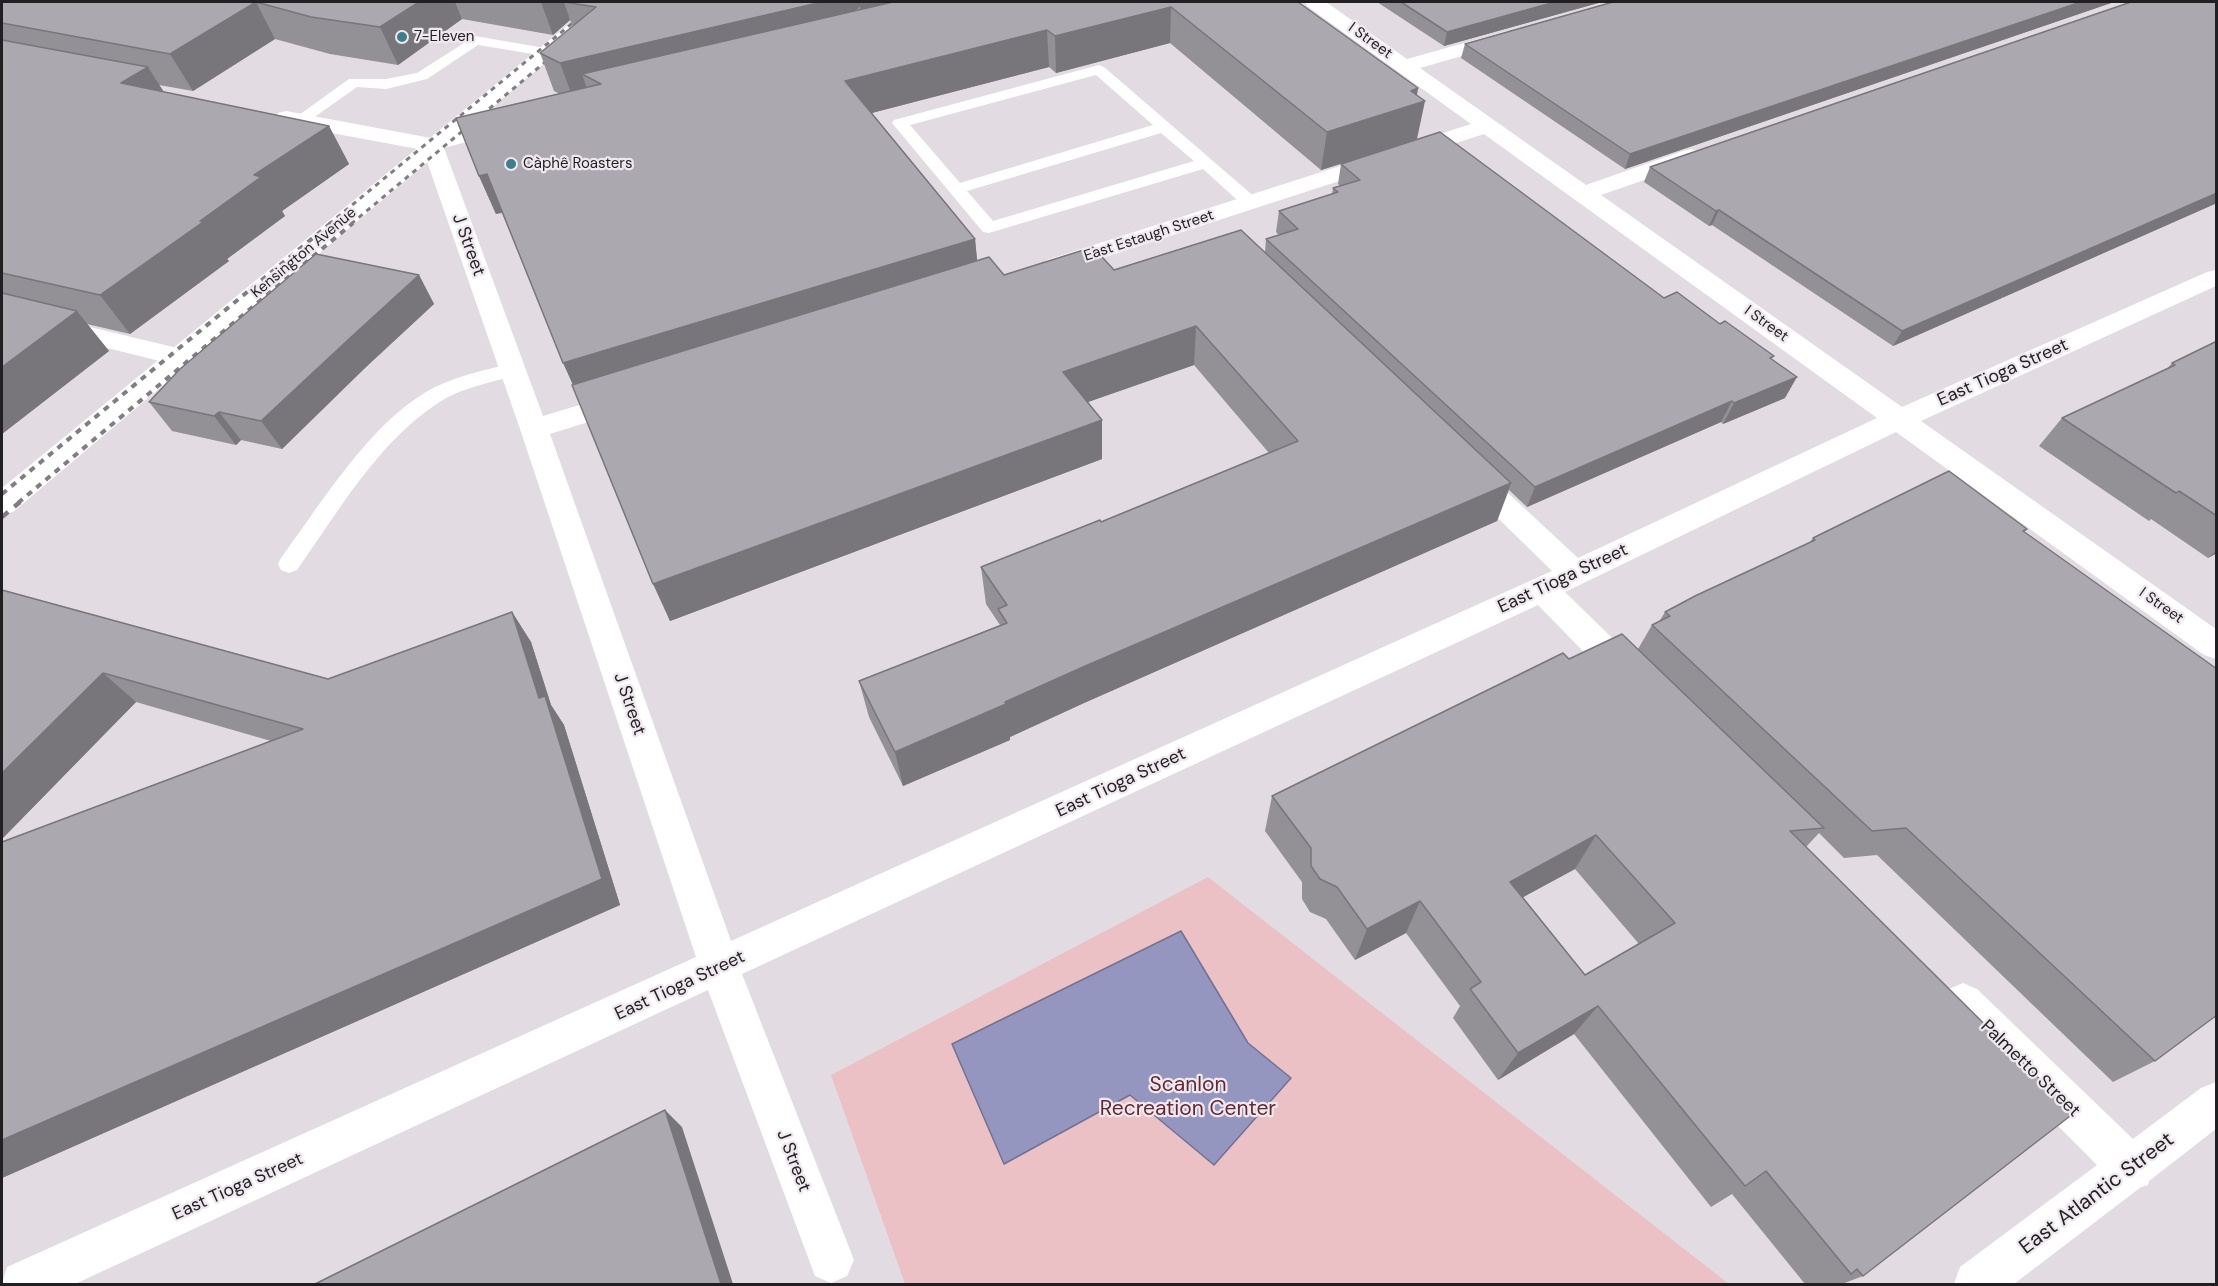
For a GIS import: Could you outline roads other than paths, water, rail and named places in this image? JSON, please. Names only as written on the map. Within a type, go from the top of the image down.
[{"type":"street","name":"Kensington Avenue","points":[[2,504],[607,2]]},
{"type":"street","name":"I Street","points":[[1314,2],[1585,193],[1898,420],[2217,646]]},
{"type":"street","points":[[1405,66],[1527,31]]},
{"type":"street","points":[[265,114],[432,145],[531,118]]},
{"type":"street","name":"East Estaugh Street","points":[[1033,272],[1212,227],[1251,203],[1488,126]]},
{"type":"street","name":"J Street","points":[[432,145],[534,429],[720,968],[831,1260]]},
{"type":"street","points":[[1585,193],[1709,150]]},
{"type":"street","name":"East Tioga Street","points":[[24,1284],[720,968],[1558,582],[1898,420],[2217,277]]},
{"type":"street","points":[[2,314],[180,357]]},
{"type":"street","points":[[534,429],[648,393]]},
{"type":"street","points":[[1454,458],[1653,699]]},
{"type":"street","name":"Palmetto Street","points":[[1935,976],[2132,1169]]},
{"type":"street","name":"East Atlantic Street","points":[[1977,1284],[2217,1103]]},
{"type":"lane","points":[[300,120],[354,82],[386,84],[422,76],[475,40],[545,52]]},
{"type":"lane","points":[[1206,163],[989,228],[900,123],[1099,70],[1164,126],[1206,163],[1251,203]]},
{"type":"lane","points":[[956,189],[1164,126]]},
{"type":"lane","points":[[289,564],[349,481],[391,433],[432,397],[513,369]]},
{"type":"water","points":[[1181,931],[1248,1043],[1291,1078],[1214,1165],[1130,1095],[1004,1164],[952,1044]]},
{"type":"railway","points":[[329,224],[598,2]]},
{"type":"railway","points":[[351,224],[556,53]]},
{"type":"railway","points":[[2,494],[331,223]]},
{"type":"railway","points":[[18,503],[353,223]]},
{"type":"railway","points":[[2,517],[20,502]]},
{"type":"place","name":"7-Eleven","points":[[402,37]]},
{"type":"place","name":"Càphê Roasters","points":[[511,164]]},
{"type":"park label","name":"Scanlon Recreation Center","points":[[1188,1097]]}]
